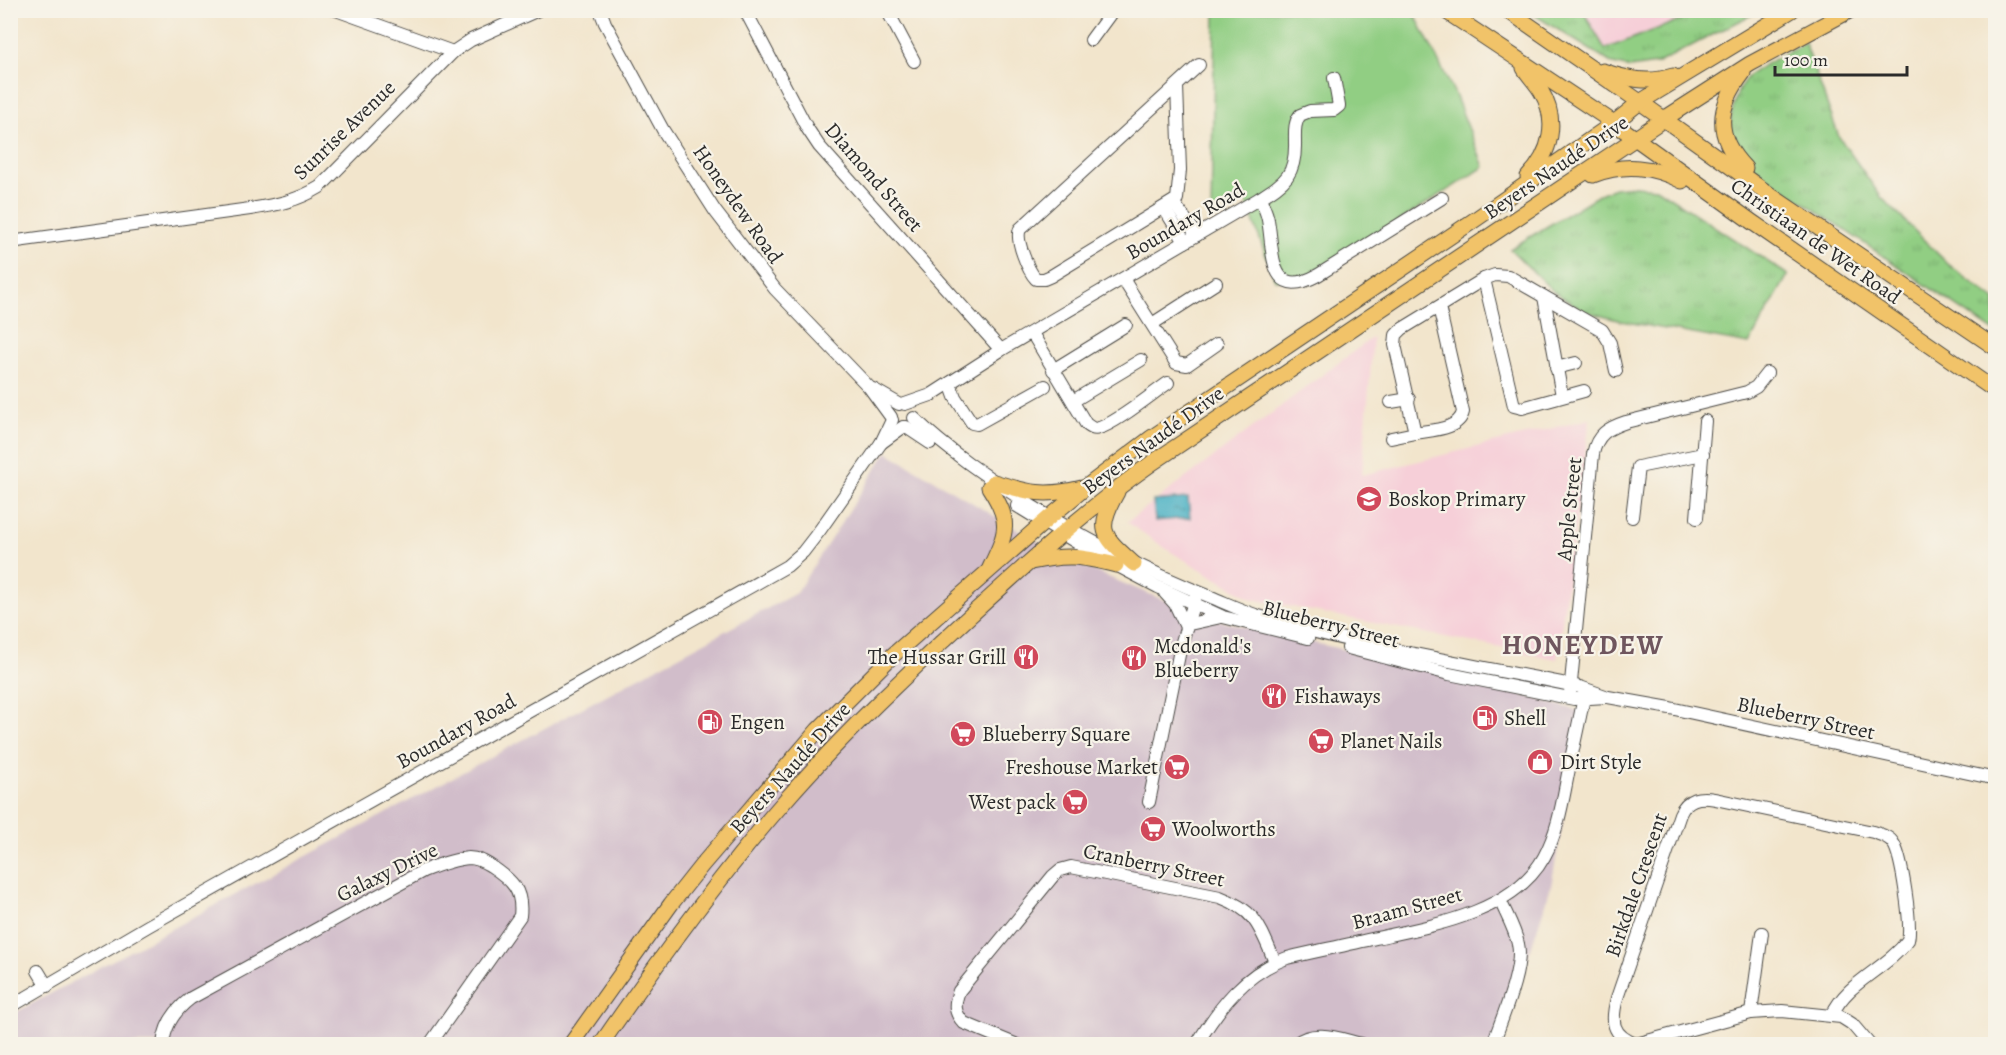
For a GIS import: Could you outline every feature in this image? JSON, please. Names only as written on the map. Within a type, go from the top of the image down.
[{"type":"main road","name":"Christiaan de Wet Road","points":[[1444,10],[1614,123],[1995,391]]},
{"type":"main road","points":[[1506,10],[1578,61],[1602,71],[1638,81],[1665,79],[1688,72]]},
{"type":"main road","name":"Beyers Naudé Drive","points":[[571,1044],[671,904],[819,730],[892,656],[1086,487],[1218,391],[1614,123],[1640,102],[1792,10]]},
{"type":"main road","name":"Beyers Naudé Drive","points":[[601,1044],[692,916],[785,801],[898,682],[1065,530],[1122,484],[1250,396],[1636,140],[1664,119],[1750,64],[1851,10]]},
{"type":"main road","points":[[1513,192],[1535,170],[1547,149],[1552,127],[1540,90],[1519,61]]},
{"type":"main road","name":"Christiaan de Wet Road","points":[[1578,61],[1995,348]]},
{"type":"main road","points":[[1750,64],[1730,90],[1724,104],[1723,135],[1733,156],[1773,197]]},
{"type":"main road","points":[[1565,186],[1612,168],[1631,166],[1667,174],[1725,202]]},
{"type":"main road","points":[[992,484],[1047,494],[1086,487]]},
{"type":"main road","points":[[987,573],[1002,542],[1005,525],[992,484]]},
{"type":"main road","points":[[1122,484],[1107,509],[1103,523],[1110,542],[1134,564]]},
{"type":"main road","points":[[1028,562],[1082,556],[1116,565]]},
{"type":"street","points":[[336,10],[453,52]]},
{"type":"street","name":"Sunrise Avenue","points":[[10,242],[250,209],[288,202],[304,196],[320,187],[453,52],[471,40],[538,10]]},
{"type":"street","name":"Honeydew Road","points":[[592,10],[605,23]]},
{"type":"street","name":"Honeydew Road","points":[[600,10],[663,130],[722,220],[775,289],[869,387],[891,418]]},
{"type":"street","name":"Diamond Street","points":[[745,10],[807,128],[819,146],[1001,350]]},
{"type":"street","points":[[887,10],[915,61]]},
{"type":"street","points":[[1091,40],[1113,10]]},
{"type":"street","points":[[1177,86],[1179,194],[1169,205],[1044,279],[1036,279],[1030,272],[1018,238],[1018,232],[1024,224],[1199,66]]},
{"type":"street","points":[[1260,198],[1281,184],[1290,173],[1295,148],[1295,126],[1299,115],[1310,111],[1334,110],[1339,106],[1334,78]]},
{"type":"street","name":"Boundary Road","points":[[10,1007],[47,986],[145,921],[787,566],[803,552],[820,530],[881,443],[907,415],[931,395],[1001,350],[1260,198],[1268,218],[1276,272],[1283,279],[1296,282],[1309,280],[1318,275],[1442,198]]},
{"type":"street","points":[[1169,205],[1197,235]]},
{"type":"street","points":[[1169,205],[1185,242]]},
{"type":"street","points":[[1415,433],[1395,345],[1398,331],[1484,279],[1495,275],[1508,276],[1602,330],[1610,343],[1616,371]]},
{"type":"street","points":[[1124,279],[1176,363],[1186,364],[1217,344]]},
{"type":"street","points":[[1484,279],[1514,406],[1522,408],[1584,391]]},
{"type":"street","points":[[1152,324],[1216,283]]},
{"type":"street","points":[[1544,297],[1562,396]]},
{"type":"street","points":[[1391,438],[1455,424],[1462,418],[1463,412],[1439,307]]},
{"type":"street","points":[[1053,370],[1126,326]]},
{"type":"street","points":[[1032,333],[1086,424],[1092,428],[1099,428],[1168,382]]},
{"type":"street","points":[[1073,401],[1141,360]]},
{"type":"street","points":[[1556,368],[1576,363]]},
{"type":"street","name":"Apple Street","points":[[1569,698],[1593,454],[1599,437],[1610,427],[1626,422],[1747,392],[1756,387],[1767,373]]},
{"type":"street","points":[[950,383],[955,397],[966,414],[972,423],[977,424],[1045,386]]},
{"type":"street","name":"Honeydew Road","points":[[869,387],[992,484],[1047,521],[1065,530]]},
{"type":"street","points":[[1391,402],[1409,399]]},
{"type":"street","name":"Boundary Road","points":[[881,443],[893,409],[907,415]]},
{"type":"street","points":[[891,418],[897,426],[907,415]]},
{"type":"street","points":[[1697,518],[1705,421]]},
{"type":"street","points":[[1632,517],[1638,467],[1702,454]]},
{"type":"street","name":"Blueberry Street","points":[[1065,530],[1116,565],[1158,587],[1307,630],[1494,671],[1572,685],[1584,694]]},
{"type":"street","name":"Blueberry Street","points":[[1065,530],[1195,597],[1222,617],[1449,674],[1569,698],[1584,694],[1670,708],[1995,779]]},
{"type":"street","points":[[1158,587],[1175,604],[1185,625]]},
{"type":"street","points":[[1149,802],[1185,625],[1195,597]]},
{"type":"street","points":[[1185,625],[1222,617]]},
{"type":"street","name":"Braam Street","points":[[1197,1044],[1220,1008],[1233,993],[1244,982],[1275,962],[1429,927],[1500,900],[1515,890],[1534,872],[1555,831],[1584,694]]},
{"type":"street","name":"Birkdale Crescent","points":[[1832,1015],[1836,1006],[1847,994],[1908,940],[1910,923],[1900,864],[1893,842],[1873,832],[1715,799],[1698,798],[1685,805],[1617,998],[1613,1021],[1618,1041],[1646,1043],[1751,1013],[1782,1011],[1841,1017],[1852,1024],[1869,1044]]},
{"type":"street","name":"Galaxy Drive","points":[[163,1044],[172,1016],[191,999],[423,871],[453,861],[479,859],[512,880],[520,900],[520,916],[430,1044]]},
{"type":"street","name":"Cranberry Street","points":[[1015,1044],[964,1023],[958,1017],[956,1009],[959,991],[1053,876],[1064,868],[1082,869],[1209,894],[1228,900],[1246,909],[1254,918],[1275,962]]},
{"type":"street","points":[[1493,1044],[1515,978],[1520,953],[1518,942],[1500,900]]},
{"type":"street","points":[[1751,1013],[1762,933]]},
{"type":"street","points":[[38,971],[47,986]]},
{"type":"street","points":[[1298,1042],[1311,1036],[1328,1036],[1362,1044]]},
{"type":"shaded area","points":[[1583,11],[1704,11],[1605,49]]},
{"type":"shaded area","name":"Boskop Primary","points":[[1373,337],[1362,475],[1590,419],[1557,659],[1252,599],[1171,552],[1127,522]]},
{"type":"shaded area","points":[[887,452],[1070,561],[1185,609],[1228,623],[1449,674],[1583,712],[1551,886],[1500,1044],[11,1044],[11,1015],[796,593]]},
{"type":"green space","points":[[1340,10],[1342,12],[1344,10],[1397,10],[1414,13],[1454,92],[1484,167],[1310,278],[1275,280],[1244,196],[1211,213],[1215,11]]},
{"type":"green space","points":[[1528,11],[1583,11],[1605,49],[1704,11],[1759,11],[1656,64],[1630,68],[1613,64]]},
{"type":"green space","points":[[1805,43],[1839,137],[1881,197],[1948,264],[1995,300],[1995,332],[1762,174],[1735,148],[1731,136],[1731,117],[1740,87],[1751,74]]},
{"type":"green space","points":[[1635,186],[1656,188],[1788,275],[1749,344],[1621,321],[1584,311],[1553,291],[1510,249],[1602,193],[1615,188]]},
{"type":"water","points":[[1188,498],[1190,518],[1155,521],[1153,501]]},
{"type":"place","name":"Boskop Primary","points":[[1369,499]]},
{"type":"place","name":"The Hussar Grill","points":[[1026,657]]},
{"type":"place","name":"Mcdonald's Blueberry","points":[[1134,658]]},
{"type":"place","name":"Fishaways","points":[[1274,696]]},
{"type":"place","name":"Shell","points":[[1485,718]]},
{"type":"place","name":"Engen","points":[[710,722]]},
{"type":"place","name":"Blueberry Square","points":[[963,734]]},
{"type":"place","name":"Planet Nails","points":[[1321,741]]},
{"type":"place","name":"Dirt Style","points":[[1540,762]]},
{"type":"place","name":"Freshouse Market","points":[[1177,767]]},
{"type":"place","name":"West pack","points":[[1075,802]]},
{"type":"place","name":"Woolworths","points":[[1153,829]]},
{"type":"district","name":"HONEYDEW","points":[[1583,645]]}]
